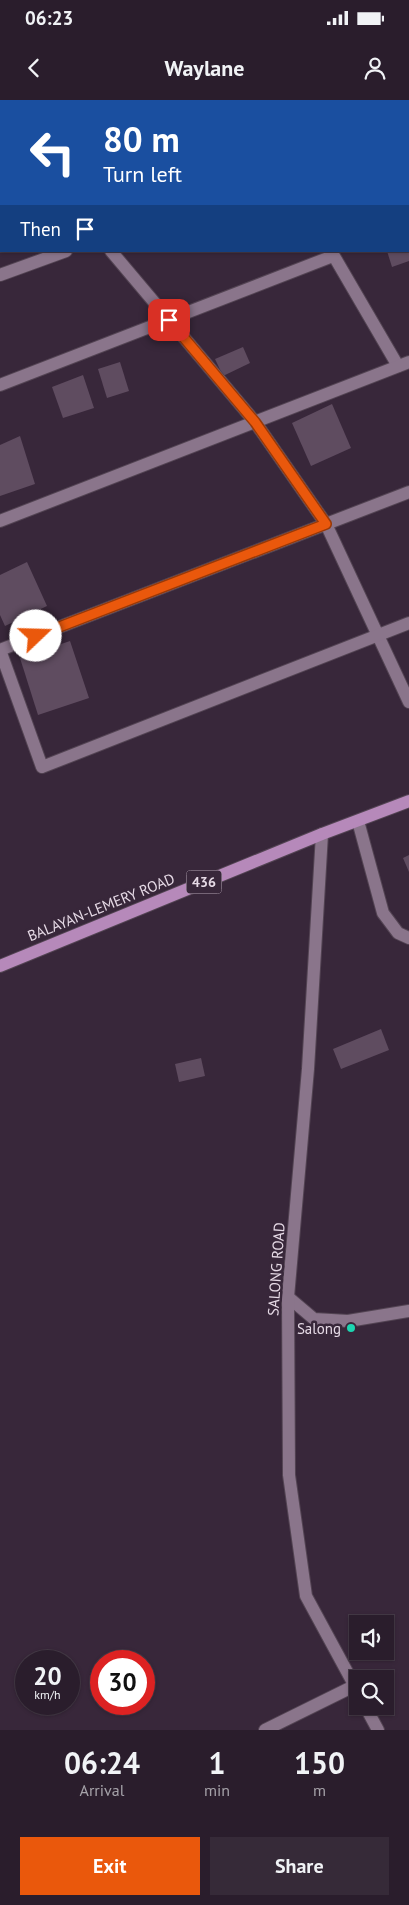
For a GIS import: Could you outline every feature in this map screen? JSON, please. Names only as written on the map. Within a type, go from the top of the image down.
[{"type":"main road","name":"BALAYAN-LEMERY ROAD","points":[[0,966],[322,834],[409,801]]},
{"type":"street","points":[[0,276],[63,252]]},
{"type":"street","points":[[112,252],[255,422],[326,524],[409,702]]},
{"type":"street","points":[[0,385],[169,320],[332,254],[404,364],[0,521]]},
{"type":"street","points":[[409,492],[0,650],[42,767],[409,623]]},
{"type":"street","points":[[358,821],[383,913],[398,933],[409,938]]},
{"type":"street","name":"SALONG ROAD","points":[[322,834],[308,1069],[288,1297],[289,1475],[306,1596],[349,1676]]},
{"type":"street","points":[[288,1297],[314,1319],[348,1321],[409,1311]]},
{"type":"street","points":[[264,1730],[349,1692]]},
{"type":"street","points":[[370,1715],[378,1730]]},
{"type":"building","points":[[387,252],[409,252],[409,261],[392,267]]},
{"type":"building","points":[[243,347],[250,363],[223,376],[215,359]]},
{"type":"building","points":[[120,362],[129,391],[107,398],[98,369]]},
{"type":"building","points":[[83,375],[94,408],[63,418],[52,387]]},
{"type":"building","points":[[332,404],[351,448],[311,466],[292,423]]},
{"type":"building","points":[[20,436],[35,484],[0,496],[0,445]]},
{"type":"building","points":[[27,562],[47,606],[5,626],[0,615],[0,575]]},
{"type":"building","points":[[70,641],[89,698],[38,715],[20,658]]},
{"type":"building","points":[[409,855],[409,872],[403,858]]},
{"type":"building","points":[[381,1029],[389,1050],[341,1069],[333,1049]]},
{"type":"building","points":[[201,1058],[205,1076],[179,1082],[175,1064]]},
{"type":"place","name":"Salong","points":[[351,1328]]},
{"type":"route","points":[[36,636],[326,524],[255,422],[169,320]]}]
